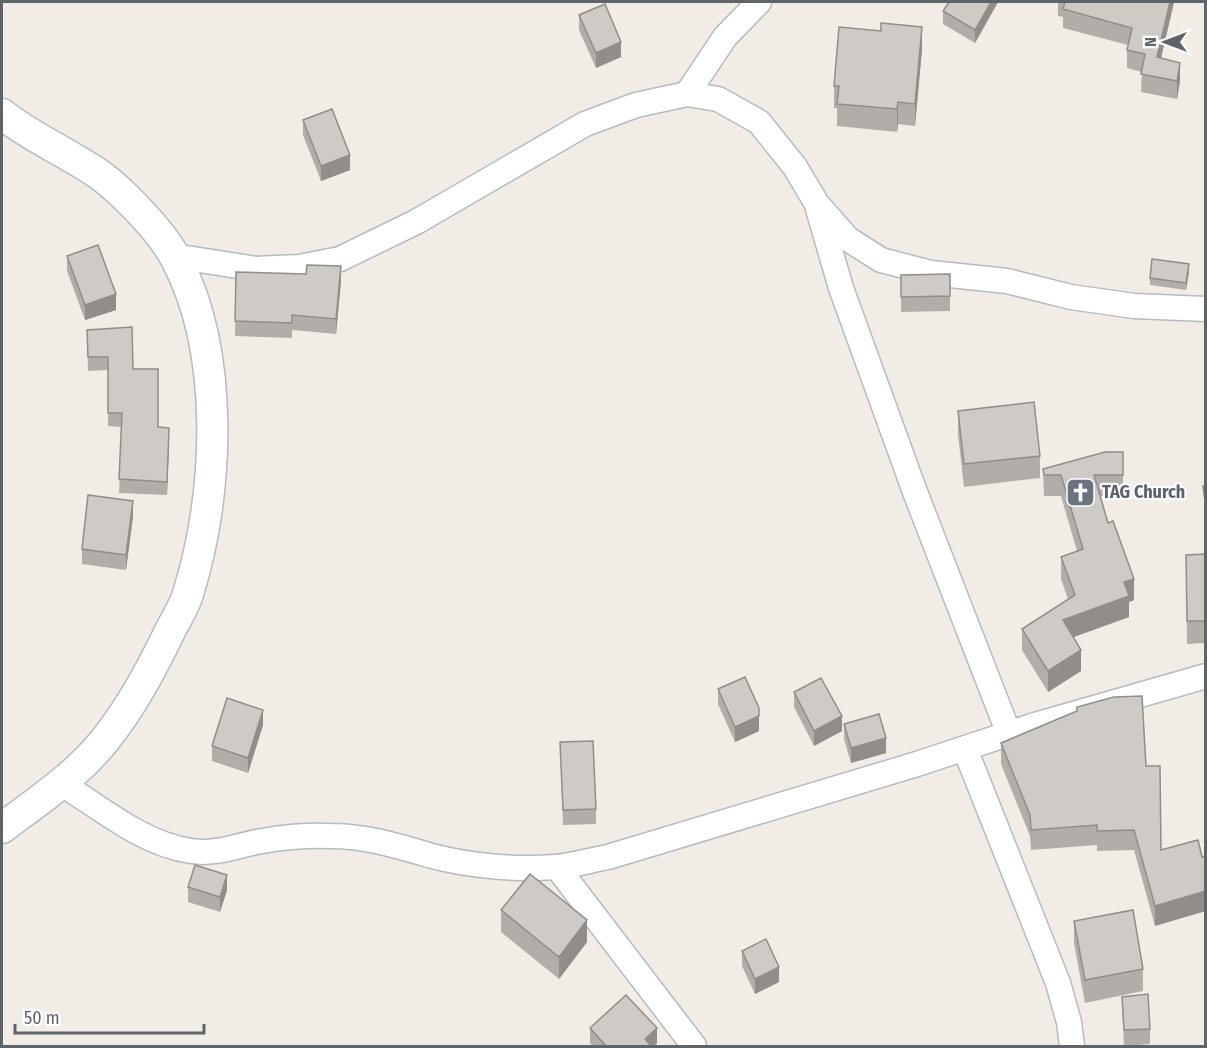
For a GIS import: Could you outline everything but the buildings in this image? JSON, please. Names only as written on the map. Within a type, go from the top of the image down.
[{"type":"street","points":[[687,94],[725,37],[759,2]]},
{"type":"street","points":[[174,256],[256,269],[299,267],[340,259],[416,222],[585,124],[636,105],[687,94],[718,99],[759,122],[795,167],[817,204],[848,239],[881,260],[931,273],[1007,281],[1071,297],[1134,306],[1206,309]]},
{"type":"street","points":[[2,114],[97,172],[146,218],[174,256],[198,314],[208,374],[212,447],[206,522],[187,597],[144,684],[104,741],[62,784],[2,828]]},
{"type":"street","points":[[817,204],[841,288],[944,570],[1009,734]]},
{"type":"street","points":[[62,784],[148,838],[191,851],[222,851],[260,841],[297,836],[332,836],[366,838],[408,847],[433,856],[486,864],[527,868],[557,867],[608,857],[1206,676]]},
{"type":"street","points":[[965,749],[1058,983],[1069,1022],[1072,1047]]},
{"type":"street","points":[[557,867],[694,1047]]},
{"type":"place","name":"TAG Church","points":[[1081,492]]}]
